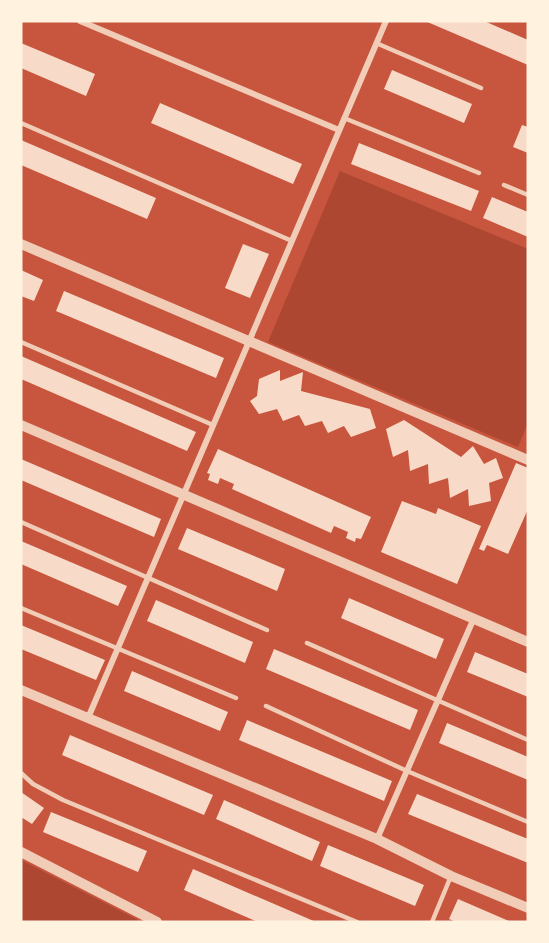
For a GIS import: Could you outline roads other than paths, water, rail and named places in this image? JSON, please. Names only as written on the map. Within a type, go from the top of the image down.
[{"type":"street","points":[[80,21],[339,130]]},
{"type":"street","points":[[88,718],[386,21]]},
{"type":"street","points":[[21,244],[528,460]]},
{"type":"street","points":[[21,425],[528,642]]},
{"type":"street","points":[[377,839],[474,618]]},
{"type":"street","points":[[21,690],[377,839],[451,876],[528,908]]},
{"type":"street","points":[[21,852],[158,922]]},
{"type":"lane","points":[[376,43],[481,88]]},
{"type":"lane","points":[[344,118],[479,173]]},
{"type":"lane","points":[[21,123],[292,241]]},
{"type":"lane","points":[[504,185],[528,195]]},
{"type":"lane","points":[[21,342],[213,425]]},
{"type":"lane","points":[[21,522],[267,630]]},
{"type":"lane","points":[[21,608],[236,698]]},
{"type":"lane","points":[[307,643],[528,740]]},
{"type":"lane","points":[[266,706],[407,771],[528,822]]},
{"type":"lane","points":[[21,773],[33,784],[63,800],[357,922]]},
{"type":"lane","points":[[432,922],[451,876]]}]
